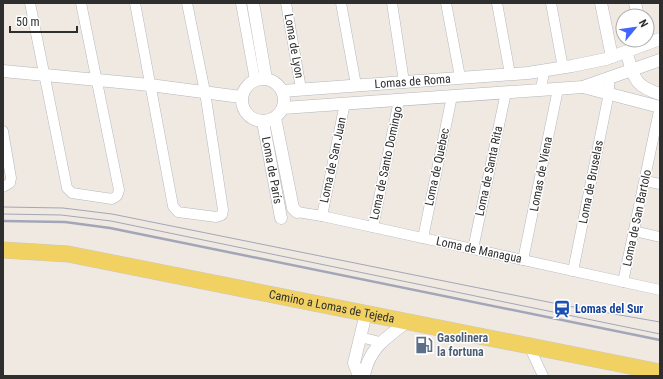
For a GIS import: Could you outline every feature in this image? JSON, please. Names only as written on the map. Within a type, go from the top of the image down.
[{"type":"main road","name":"Camino a Lomas de Tejeda","points":[[3,250],[68,254],[660,372]]},
{"type":"street","points":[[30,3],[69,192],[112,199],[117,196],[119,190],[81,3]]},
{"type":"street","points":[[135,3],[173,206],[178,212],[216,217],[222,215],[223,210],[205,92],[187,3]]},
{"type":"street","points":[[241,3],[260,80]]},
{"type":"street","points":[[252,3],[260,80]]},
{"type":"street","name":"Loma de Lyon","points":[[286,3],[302,89]]},
{"type":"street","points":[[341,3],[356,85]]},
{"type":"street","points":[[392,3],[404,82]]},
{"type":"street","points":[[446,3],[460,78]]},
{"type":"street","points":[[497,3],[510,74]]},
{"type":"street","points":[[550,3],[563,68]]},
{"type":"street","points":[[601,3],[612,57]]},
{"type":"street","name":"Lomas de Roma","points":[[282,91],[544,71],[612,57],[634,48]]},
{"type":"street","points":[[626,52],[639,85],[646,90],[660,94]]},
{"type":"street","name":"Lomas de Roma","points":[[283,108],[583,87],[660,60]]},
{"type":"street","points":[[3,71],[150,85],[241,97]]},
{"type":"street","points":[[541,90],[544,71]]},
{"type":"street","name":"Loma de Bruselas","points":[[573,271],[609,93],[609,78]]},
{"type":"street","points":[[260,80],[273,82],[282,91],[284,98],[283,108],[275,118],[263,122],[249,117],[243,109],[241,97],[245,89],[260,80]]},
{"type":"street","points":[[583,87],[660,106]]},
{"type":"street","name":"Lomas de Viena","points":[[523,260],[558,88]]},
{"type":"street","name":"Loma de Santa Rita","points":[[473,249],[506,92]]},
{"type":"street","name":"Loma de Quebec","points":[[423,238],[452,96]]},
{"type":"street","name":"Loma de Santo Domingo","points":[[373,227],[399,100]]},
{"type":"street","name":"Loma de San Juan","points":[[322,216],[345,103]]},
{"type":"street","name":"Loma de San Bartolo","points":[[624,282],[660,106]]},
{"type":"street","name":"Loma de París","points":[[275,118],[293,208],[297,212]]},
{"type":"street","name":"Loma de París","points":[[263,122],[281,218]]},
{"type":"street","points":[[3,131],[11,178],[10,183],[3,186]]},
{"type":"street","points":[[644,181],[660,184]]},
{"type":"street","name":"Loma de Managua","points":[[297,212],[322,216],[660,290]]},
{"type":"street","points":[[634,231],[660,237]]},
{"type":"street","points":[[359,376],[354,363],[366,314]]},
{"type":"street","points":[[364,376],[366,362],[380,342],[407,322]]},
{"type":"street","points":[[360,337],[380,342]]},
{"type":"street","points":[[529,346],[543,376]]},
{"type":"tram line","points":[[3,207],[63,208],[112,214],[568,306],[660,322]]},
{"type":"tram line","points":[[3,214],[61,215],[111,221],[660,334]]},
{"type":"railway","points":[[3,221],[65,222],[110,228],[660,340]]},
{"type":"place","name":"Lomas del Sur","points":[[562,309]]},
{"type":"place","name":"Gasolinera la fortuna","points":[[424,345]]}]
